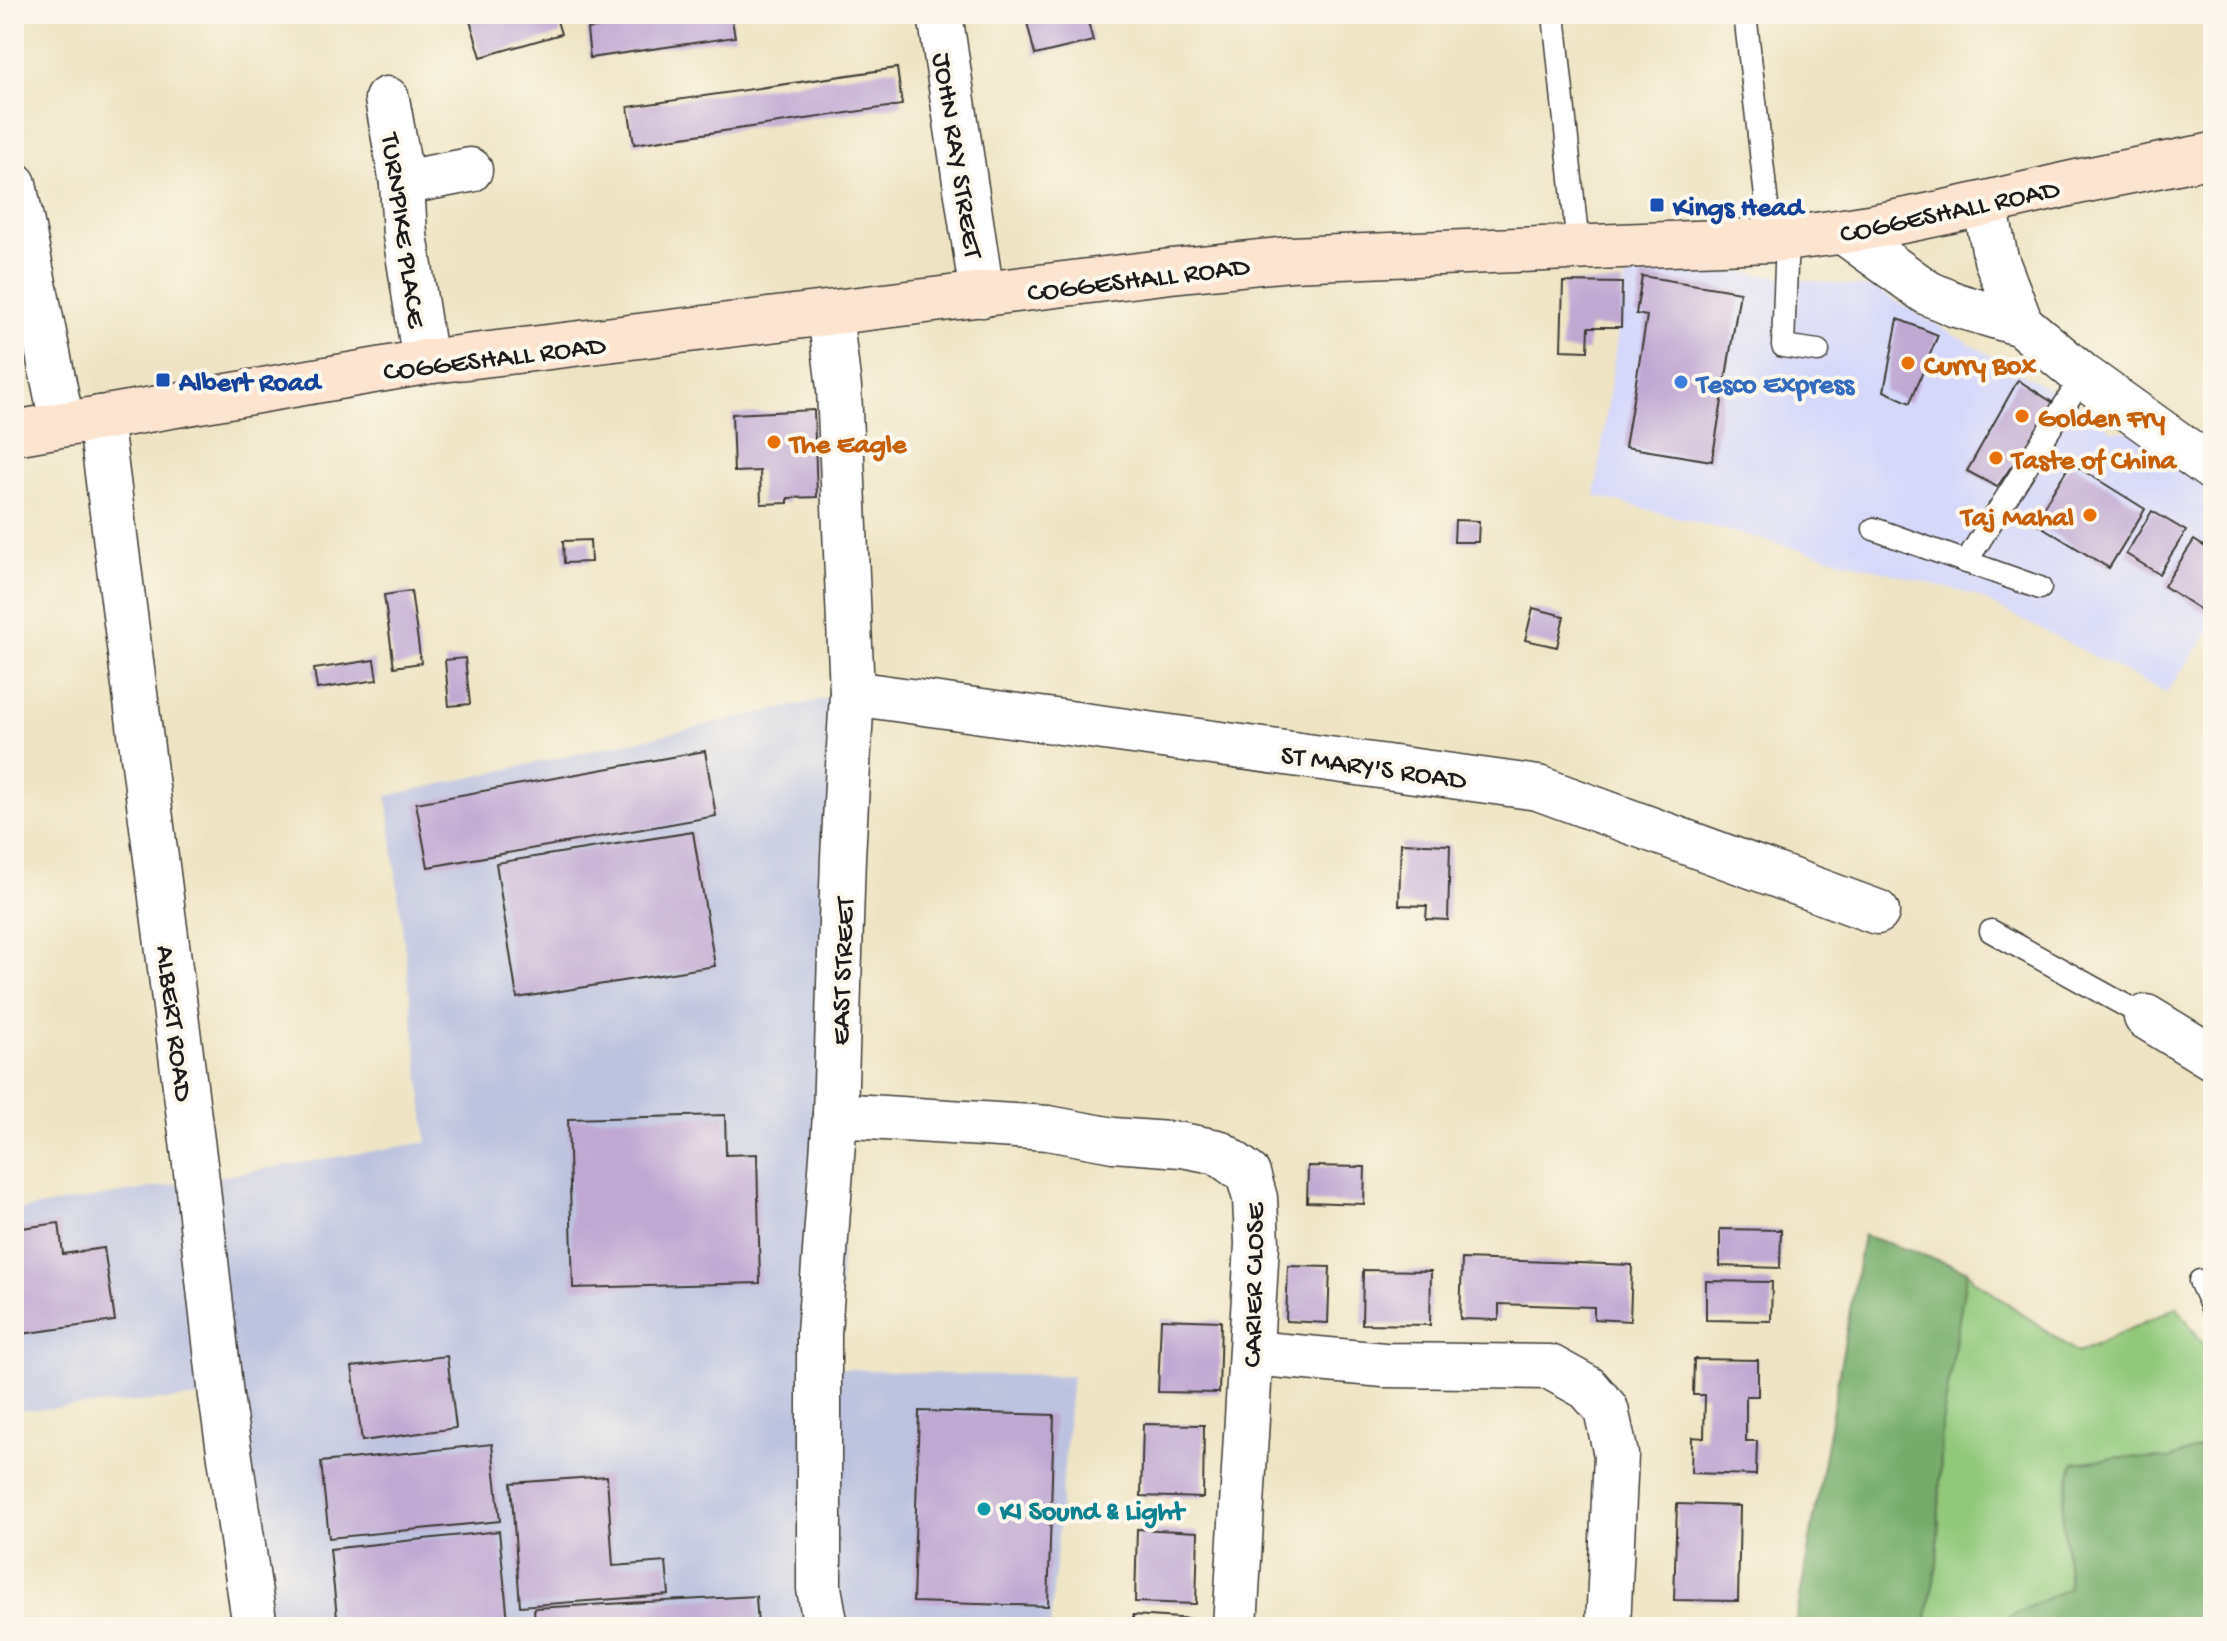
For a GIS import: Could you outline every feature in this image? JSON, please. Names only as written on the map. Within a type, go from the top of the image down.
[{"type":"main road","name":"COGGESHALL ROAD","points":[[14,433],[425,362],[1171,271],[1290,259],[1779,239],[1845,233],[2213,155]]},
{"type":"street","name":"JOHN RAY STREET","points":[[940,14],[982,295]]},
{"type":"street","name":"TURNPIKE PLACE","points":[[387,99],[402,183],[405,235],[425,362]]},
{"type":"street","points":[[402,183],[470,170]]},
{"type":"street","points":[[14,184],[81,421]]},
{"type":"street","points":[[1985,205],[1996,259],[2021,324]]},
{"type":"street","points":[[1845,233],[1928,293],[1956,305],[2021,324],[2083,376],[2213,469]]},
{"type":"street","name":"EAST STREET","points":[[826,1627],[819,1588],[819,1333],[835,1115],[842,872],[852,693],[839,388],[830,314]]},
{"type":"street","name":"ALBERT ROAD","points":[[81,421],[197,1180],[221,1396],[255,1627]]},
{"type":"street","name":"ST MARY'S ROAD","points":[[852,693],[1538,788],[1877,912]]},
{"type":"street","points":[[2146,1017],[2213,1058]]},
{"type":"street","name":"CARIER CLOSE","points":[[835,1115],[1048,1128],[1113,1140],[1182,1145],[1218,1152],[1248,1174],[1255,1198],[1257,1244],[1235,1627]]},
{"type":"street","points":[[1252,1353],[1384,1365],[1550,1367],[1588,1388],[1606,1409],[1616,1455],[1608,1627]]},
{"type":"lane","points":[[1554,14],[1578,247]]},
{"type":"lane","points":[[1745,14],[1779,239],[1783,346],[1818,351]]},
{"type":"lane","points":[[1966,562],[2083,376]]},
{"type":"lane","points":[[1874,529],[2040,588]]},
{"type":"lane","points":[[1991,931],[2146,1017]]},
{"type":"lane","points":[[2200,1281],[2213,1310]]},
{"type":"shaded area","points":[[1628,259],[1873,288],[2095,415],[2112,431],[2213,432],[2213,627],[2166,693],[1974,595],[1595,496]]},
{"type":"shaded area","points":[[852,693],[839,1368],[1072,1376],[1050,1627],[248,1627],[220,1396],[14,1411],[14,1211],[427,1142],[387,796]]},
{"type":"green space","points":[[1863,1235],[1967,1270],[1942,1424],[1937,1565],[1925,1627],[1795,1627]]},
{"type":"green space","points":[[1967,1270],[1973,1279],[2078,1353],[2177,1307],[2213,1358],[2213,1443],[2169,1459],[2121,1457],[2062,1508],[2069,1588],[1988,1627],[1925,1627],[1937,1565],[1942,1424]]},
{"type":"green space","points":[[2213,1443],[2213,1618],[2201,1627],[1988,1627],[2069,1588],[2062,1508],[2073,1463],[2121,1457],[2169,1459]]},
{"type":"building","points":[[468,14],[555,14],[561,34],[481,57]]},
{"type":"building","points":[[696,14],[731,14],[735,37],[590,58],[587,29]]},
{"type":"building","points":[[1025,14],[1086,14],[1093,41],[1035,55]]},
{"type":"building","points":[[897,68],[902,105],[634,144],[628,107]]},
{"type":"building","name":"Tesco Express","points":[[1642,276],[1740,292],[1712,461],[1625,447],[1647,316],[1636,314]]},
{"type":"building","points":[[1563,282],[1622,283],[1621,327],[1589,327],[1588,351],[1561,350]]},
{"type":"building","name":"Curry Box","points":[[1898,319],[1938,335],[1910,403],[1884,391]]},
{"type":"building","points":[[2018,380],[2055,404],[1997,487],[1967,471]]},
{"type":"building","name":"The Eagle","points":[[814,410],[817,497],[788,498],[788,503],[761,504],[760,471],[734,472],[732,414]]},
{"type":"building","name":"Taj Mahal","points":[[2071,463],[2145,509],[2109,568],[2034,522]]},
{"type":"building","points":[[2152,511],[2186,531],[2159,574],[2126,554]]},
{"type":"building","points":[[1455,520],[1479,521],[1478,542],[1454,542]]},
{"type":"building","points":[[590,540],[591,562],[564,563],[563,541]]},
{"type":"building","points":[[2194,540],[2213,552],[2213,618],[2164,586]]},
{"type":"building","points":[[411,591],[421,663],[394,667],[384,595]]},
{"type":"building","points":[[1533,608],[1564,616],[1557,647],[1525,640]]},
{"type":"building","points":[[465,658],[470,704],[449,706],[445,660]]},
{"type":"building","points":[[374,660],[377,680],[317,689],[314,669]]},
{"type":"building","points":[[705,751],[716,816],[428,867],[416,803]]},
{"type":"building","points":[[693,832],[715,966],[517,998],[496,863]]},
{"type":"building","points":[[1401,843],[1450,845],[1448,920],[1426,919],[1427,906],[1399,905]]},
{"type":"building","points":[[725,1115],[726,1155],[757,1154],[760,1283],[573,1288],[568,1119]]},
{"type":"building","points":[[1308,1166],[1365,1167],[1364,1204],[1307,1202]]},
{"type":"building","points":[[59,1223],[63,1254],[104,1248],[115,1321],[14,1335],[14,1229]]},
{"type":"building","points":[[1720,1229],[1781,1230],[1780,1268],[1720,1266]]},
{"type":"building","points":[[1462,1259],[1632,1265],[1630,1321],[1594,1319],[1594,1307],[1499,1304],[1499,1320],[1460,1319]]},
{"type":"building","points":[[1288,1266],[1330,1267],[1328,1323],[1286,1321]]},
{"type":"building","points":[[1363,1270],[1431,1271],[1430,1325],[1362,1324]]},
{"type":"building","points":[[1706,1281],[1772,1282],[1771,1321],[1706,1320]]},
{"type":"building","points":[[1161,1319],[1221,1321],[1219,1393],[1158,1392]]},
{"type":"building","points":[[447,1356],[456,1428],[362,1441],[352,1367]]},
{"type":"building","points":[[1694,1359],[1758,1360],[1758,1396],[1746,1396],[1746,1441],[1757,1441],[1756,1475],[1691,1473],[1692,1437],[1704,1438],[1705,1395],[1693,1395]]},
{"type":"building","name":"KI Sound & Light","points":[[919,1411],[1054,1415],[1048,1606],[913,1602]]},
{"type":"building","points":[[1143,1424],[1204,1425],[1203,1498],[1141,1496]]},
{"type":"building","points":[[492,1444],[500,1521],[329,1538],[321,1462]]},
{"type":"building","points":[[607,1476],[613,1566],[666,1562],[669,1595],[520,1606],[511,1483]]},
{"type":"building","points":[[1677,1504],[1740,1506],[1738,1601],[1674,1600]]},
{"type":"building","points":[[1137,1529],[1198,1532],[1196,1604],[1135,1602]]},
{"type":"building","points":[[499,1531],[508,1621],[450,1627],[338,1627],[330,1549]]},
{"type":"building","points":[[756,1596],[758,1627],[535,1627],[534,1608]]},
{"type":"building","points":[[1133,1615],[1194,1619],[1193,1627],[1133,1627]]},
{"type":"building","points":[[1649,1621],[1712,1622],[1711,1627],[1649,1627]]},
{"type":"place","name":"Kings Head","points":[[1657,205]]},
{"type":"place","name":"Curry Box","points":[[1908,363]]},
{"type":"place","name":"Albert Road","points":[[163,380]]},
{"type":"place","name":"Tesco Express","points":[[1681,382]]},
{"type":"place","name":"Golden Fry","points":[[2022,416]]},
{"type":"place","name":"The Eagle","points":[[774,442]]},
{"type":"place","name":"Taste of China","points":[[1996,458]]},
{"type":"place","name":"Taj Mahal","points":[[2090,515]]},
{"type":"place","name":"KI Sound & Light","points":[[984,1509]]}]
